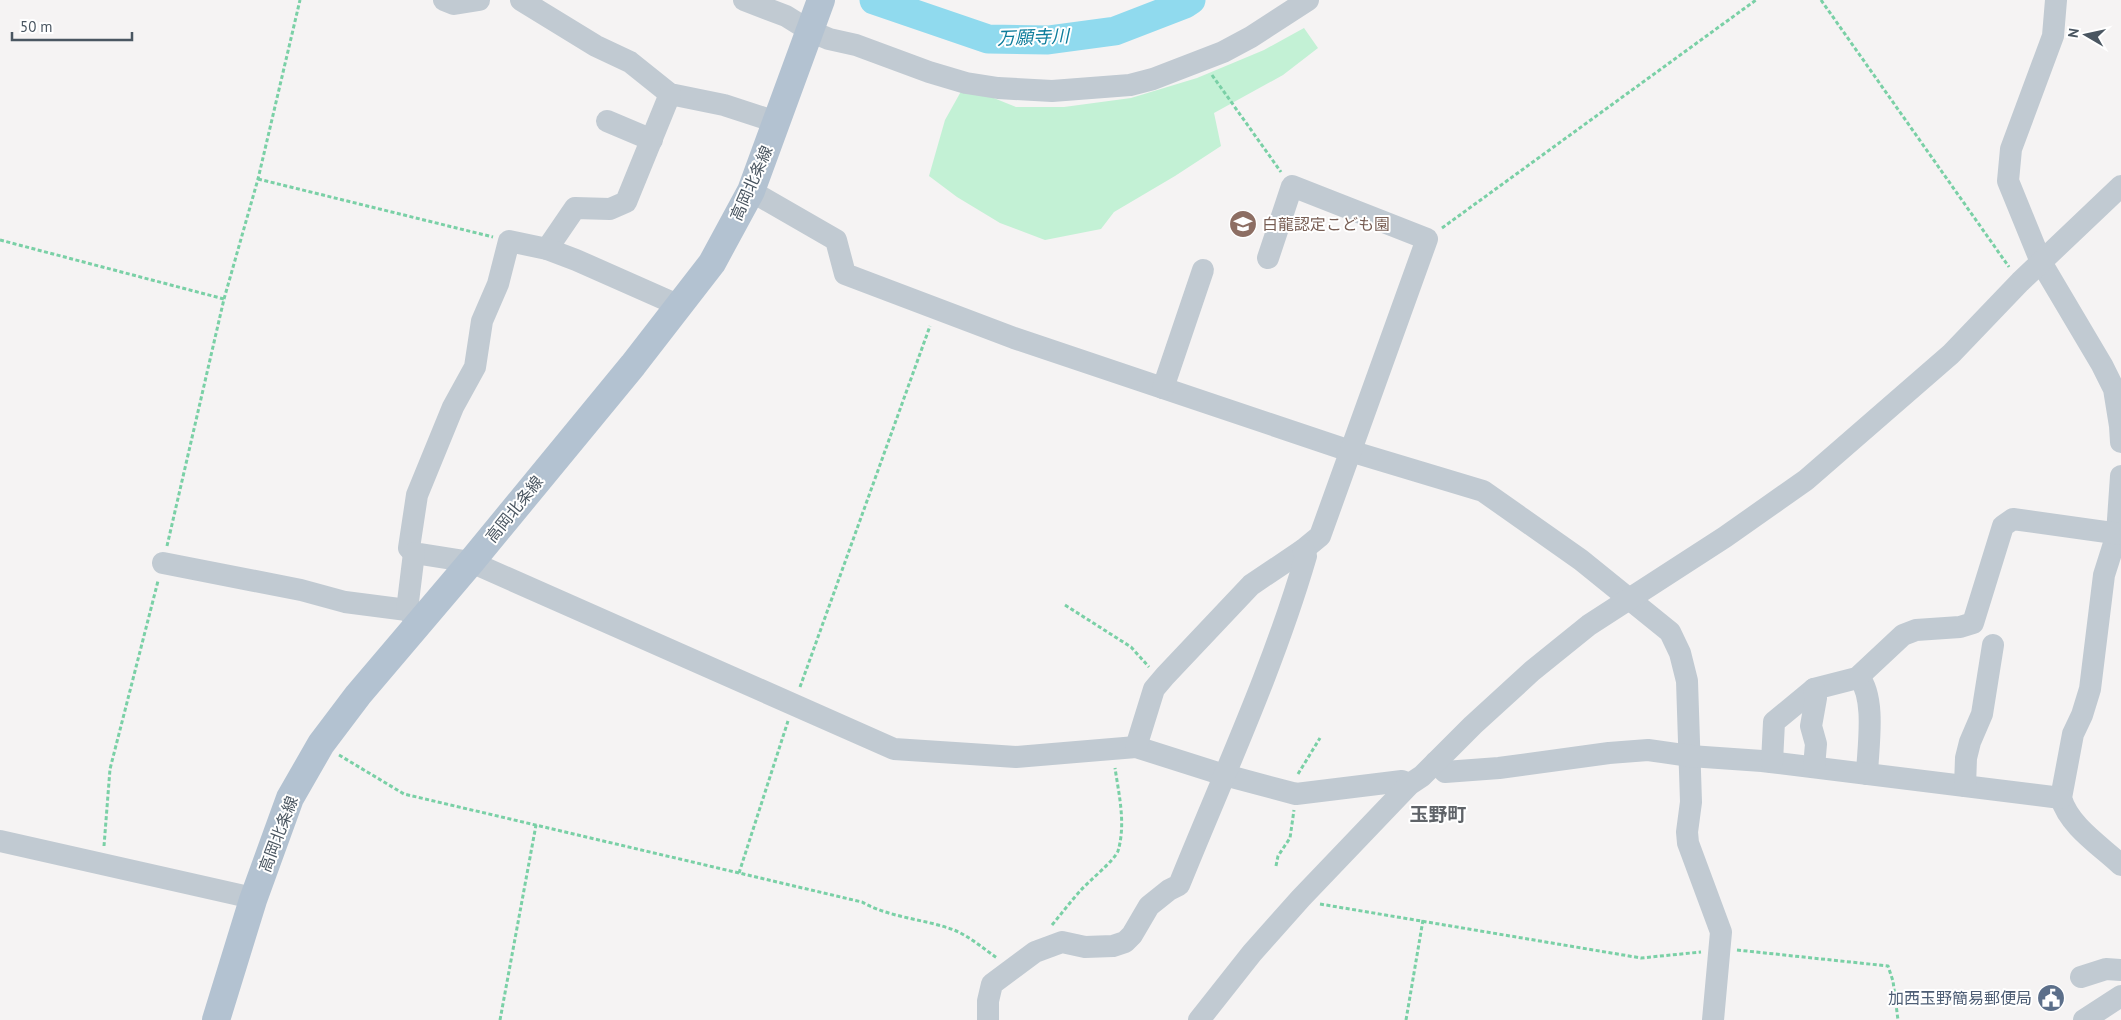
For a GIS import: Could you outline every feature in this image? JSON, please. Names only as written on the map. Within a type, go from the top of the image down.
[{"type":"main road","name":"高岡北条線","points":[[216,1020],[253,900],[290,798],[322,744],[413,617],[471,562],[680,306],[712,263],[751,191],[815,18]]},
{"type":"street","points":[[444,0],[454,4],[479,0]]},
{"type":"street","points":[[520,0],[596,46],[630,62],[670,94],[724,105],[764,118],[776,125]]},
{"type":"street","points":[[744,0],[786,16],[815,18],[829,40],[856,45],[929,72],[966,83],[998,88],[1052,91],[1130,85],[1153,79],[1223,52],[1251,37],[1308,0]]},
{"type":"street","points":[[2056,0],[2053,36],[2011,149],[2008,180],[2041,262],[2102,365],[2114,389],[2121,442]]},
{"type":"street","points":[[547,249],[575,208],[610,210],[626,202],[670,94]]},
{"type":"street","points":[[607,121],[652,140]]},
{"type":"street","points":[[1136,747],[1154,689],[1161,680],[1251,585],[1303,550],[1320,536],[1427,239],[1292,186],[1268,258]]},
{"type":"street","points":[[1199,1020],[1252,953],[1301,898],[1410,784],[1436,762],[1472,725],[1532,671],[1589,625],[1725,538],[1806,480],[1951,354],[2020,282],[2121,186]]},
{"type":"street","points":[[751,191],[836,240],[845,274],[1014,338],[1350,451],[1483,491],[1581,560],[1670,632],[1680,653],[1687,681],[1691,802],[1687,832],[1688,843],[1722,932],[1713,1020]]},
{"type":"street","points":[[680,306],[576,260],[547,249],[509,241],[498,284],[482,321],[475,367],[453,407],[417,495],[409,548],[414,553],[471,562],[894,749],[1016,757],[1136,747],[1296,794],[1402,782],[1410,784]]},
{"type":"street","points":[[1163,388],[1203,270]]},
{"type":"street","points":[[2121,476],[2119,534],[2104,575],[2090,689],[2074,734],[2061,798],[2076,824],[2121,866]]},
{"type":"street","points":[[1772,762],[1774,722],[1814,688],[1859,677],[1903,635],[1916,630],[1960,627],[1973,623],[2003,526],[2013,519],[2119,534]]},
{"type":"street","points":[[988,1020],[988,1001],[992,984],[1037,950],[1062,942],[1085,947],[1113,946],[1125,942],[1132,935],[1149,906],[1169,890],[1179,885],[1257,698],[1288,614],[1306,556],[1303,550]]},
{"type":"street","points":[[163,563],[301,590],[413,617],[414,553]]},
{"type":"street","points":[[1965,786],[1966,758],[1970,742],[1982,714],[1993,645]]},
{"type":"street","points":[[1859,677],[1864,684],[1869,708],[1867,774]]},
{"type":"street","points":[[1814,688],[1816,698],[1811,726],[1816,744],[1814,767]]},
{"type":"street","points":[[1436,762],[1445,772],[1499,768],[1648,750],[1690,756],[1772,762],[2061,798]]},
{"type":"street","points":[[0,841],[244,896],[253,900]]},
{"type":"street","points":[[2081,977],[2106,969],[2121,970]]},
{"type":"street","points":[[2084,1020],[2121,996]]},
{"type":"path","points":[[102,864],[110,769],[163,563],[224,299],[258,179],[300,0]]},
{"type":"path","points":[[1427,239],[1756,0]]},
{"type":"path","points":[[1820,0],[2020,282]]},
{"type":"path","points":[[1202,60],[1292,186]]},
{"type":"path","points":[[258,179],[509,241]]},
{"type":"path","points":[[0,240],[224,299]]},
{"type":"path","points":[[740,873],[794,704],[936,308]]},
{"type":"path","points":[[1065,605],[1131,647],[1161,680]]},
{"type":"path","points":[[322,744],[404,794],[862,902],[955,931],[997,958],[1010,970]]},
{"type":"path","points":[[1051,925],[1087,883],[1113,860],[1118,852],[1122,824],[1112,748]]},
{"type":"path","points":[[500,1020],[536,825]]},
{"type":"path","points":[[1301,898],[1306,902],[1423,920],[1641,958],[1732,949],[1888,966],[1893,981],[1898,1020]]},
{"type":"path","points":[[1406,1020],[1423,920]]},
{"type":"green space","points":[[1304,28],[1318,48],[1283,75],[1214,113],[1221,146],[1114,212],[1101,229],[1045,240],[1000,223],[957,197],[929,176],[945,120],[964,86],[1016,107],[1064,107],[1131,98],[1197,78],[1264,50]]},
{"type":"waterway","name":"万願寺川","points":[[874,0],[988,39],[1048,40],[1115,31],[1191,0]]},
{"type":"place","name":"白龍認定こども園","points":[[1243,224]]},
{"type":"place","name":"加西玉野簡易郵便局","points":[[2051,998]]},
{"type":"district","name":"玉野町","points":[[1438,814]]}]
